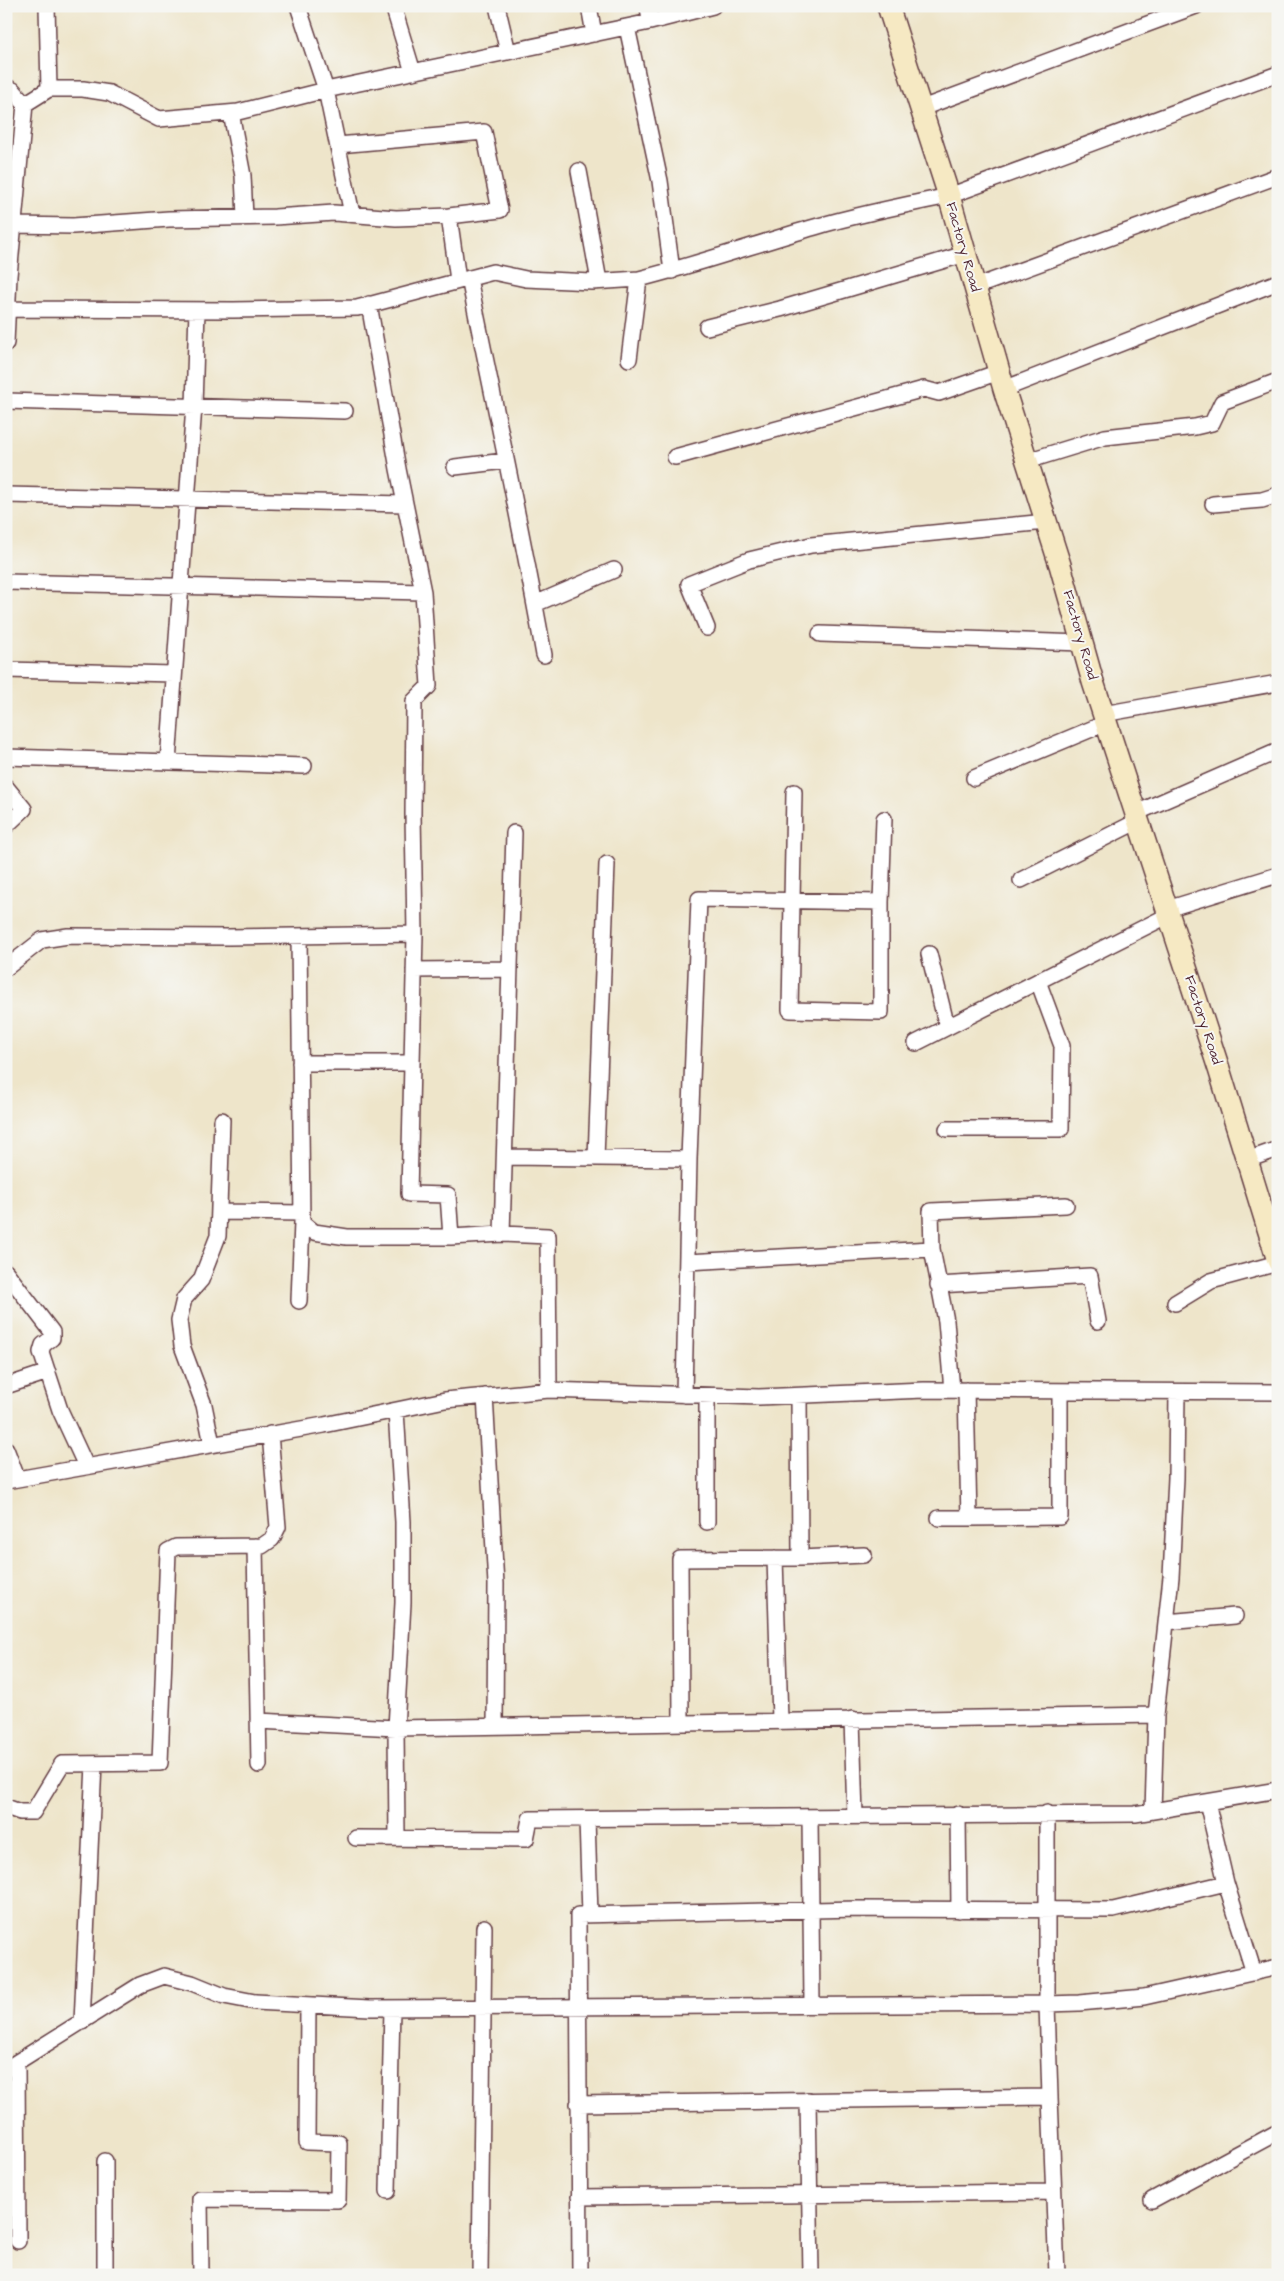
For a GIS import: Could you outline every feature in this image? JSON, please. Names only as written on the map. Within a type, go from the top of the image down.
[{"type":"main road","name":"Factory Road","points":[[888,6],[949,196],[1001,380],[1105,719],[1278,1262]]},
{"type":"street","points":[[47,6],[49,89]]},
{"type":"street","points":[[298,6],[326,90],[352,214]]},
{"type":"street","points":[[393,6],[413,72]]},
{"type":"street","points":[[497,6],[508,52]]},
{"type":"street","points":[[589,6],[594,34]]},
{"type":"street","points":[[648,6],[650,22]]},
{"type":"street","points":[[25,104],[49,89],[83,89],[109,93],[160,119],[231,113],[326,90],[628,27],[713,6]]},
{"type":"street","points":[[922,108],[1196,6]]},
{"type":"street","points":[[628,27],[660,181],[672,271]]},
{"type":"street","points":[[8,309],[197,310],[357,308],[493,272],[526,279],[599,281],[639,279],[672,271],[816,227],[949,196],[1278,74]]},
{"type":"street","points":[[6,87],[13,90],[25,104],[11,234],[6,343]]},
{"type":"street","points":[[231,113],[243,176],[245,217]]},
{"type":"street","points":[[11,234],[73,226],[168,219],[334,213],[396,218],[448,216],[500,210],[484,132],[338,145]]},
{"type":"street","points":[[579,171],[599,281]]},
{"type":"street","points":[[975,287],[1278,176]]},
{"type":"street","points":[[448,216],[526,551],[544,655]]},
{"type":"street","points":[[707,327],[780,308],[965,254]]},
{"type":"street","points":[[629,359],[639,279]]},
{"type":"street","points":[[676,457],[924,389],[939,393],[1001,380],[1278,282]]},
{"type":"street","points":[[369,304],[423,592],[429,686],[414,701],[414,970],[409,1194],[448,1195],[451,1237]]},
{"type":"street","points":[[168,762],[194,406],[197,310]]},
{"type":"street","points":[[1027,461],[1104,437],[1195,427],[1212,423],[1222,402],[1278,381]]},
{"type":"street","points":[[6,401],[345,411]]},
{"type":"street","points":[[455,467],[505,461]]},
{"type":"street","points":[[1213,504],[1262,500],[1278,495]]},
{"type":"street","points":[[6,496],[405,504]]},
{"type":"street","points":[[707,628],[689,584],[749,560],[812,546],[1046,522]]},
{"type":"street","points":[[535,604],[614,570]]},
{"type":"street","points":[[6,582],[423,592]]},
{"type":"street","points":[[820,634],[1082,643]]},
{"type":"street","points":[[6,670],[174,674]]},
{"type":"street","points":[[974,778],[1105,719],[1278,683]]},
{"type":"street","points":[[1021,880],[1137,817],[1278,751]]},
{"type":"street","points":[[6,757],[304,766]]},
{"type":"street","points":[[6,787],[24,809],[6,826]]},
{"type":"street","points":[[794,792],[790,1010],[881,1012],[881,902],[884,819]]},
{"type":"street","points":[[502,1234],[514,833]]},
{"type":"street","points":[[596,1158],[607,864]]},
{"type":"street","points":[[916,1043],[1168,912],[1278,875]]},
{"type":"street","points":[[684,1395],[689,1159],[699,899],[881,902]]},
{"type":"street","points":[[6,968],[42,940],[68,936],[414,934]]},
{"type":"street","points":[[299,936],[302,1218],[299,1301]]},
{"type":"street","points":[[929,954],[947,1027]]},
{"type":"street","points":[[414,970],[510,969]]},
{"type":"street","points":[[947,1129],[1061,1128],[1062,1046],[1038,981]]},
{"type":"street","points":[[300,1063],[412,1063]]},
{"type":"street","points":[[212,1444],[204,1405],[182,1346],[179,1320],[184,1299],[201,1280],[218,1236],[222,1120]]},
{"type":"street","points":[[1247,1160],[1278,1149]]},
{"type":"street","points":[[505,1157],[689,1159]]},
{"type":"street","points":[[969,1518],[959,1390],[932,1249],[932,1211],[1066,1205]]},
{"type":"street","points":[[219,1212],[302,1218],[314,1232],[347,1237],[451,1237],[502,1234],[548,1236],[549,1390]]},
{"type":"street","points":[[687,1262],[932,1249]]},
{"type":"street","points":[[1175,1303],[1212,1281],[1278,1262]]},
{"type":"street","points":[[6,1272],[52,1332],[52,1338],[42,1345],[41,1352],[60,1410],[86,1466]]},
{"type":"street","points":[[938,1285],[1090,1276],[1098,1321]]},
{"type":"street","points":[[6,1386],[48,1372]]},
{"type":"street","points":[[6,1449],[12,1480],[396,1411],[445,1400],[549,1390],[759,1397],[959,1390],[1278,1392]]},
{"type":"street","points":[[939,1518],[1060,1517],[1060,1391]]},
{"type":"street","points":[[1153,1811],[1156,1715],[1171,1577],[1176,1478],[1177,1392]]},
{"type":"street","points":[[485,1396],[496,1584],[495,1725]]},
{"type":"street","points":[[707,1396],[707,1522]]},
{"type":"street","points":[[799,1396],[800,1558]]},
{"type":"street","points":[[396,1411],[403,1522],[403,1603],[396,1728],[397,1838]]},
{"type":"street","points":[[6,1807],[20,1812],[33,1812],[62,1764],[160,1763],[168,1551],[176,1547],[262,1546],[272,1539],[278,1527],[270,1434]]},
{"type":"street","points":[[255,1546],[259,1766]]},
{"type":"street","points":[[681,1722],[680,1559],[864,1556]]},
{"type":"street","points":[[775,1558],[780,1720]]},
{"type":"street","points":[[1166,1622],[1234,1616]]},
{"type":"street","points":[[258,1721],[396,1728],[1156,1715]]},
{"type":"street","points":[[852,1719],[855,1816]]},
{"type":"street","points":[[82,2022],[94,1764]]},
{"type":"street","points":[[356,1838],[526,1839],[530,1819],[1047,1813],[1135,1814],[1278,1790]]},
{"type":"street","points":[[1207,1802],[1226,1883],[1254,1973]]},
{"type":"street","points":[[1047,1813],[1047,2004],[1057,2275]]},
{"type":"street","points":[[958,1814],[959,1910]]},
{"type":"street","points":[[810,1817],[812,2004]]},
{"type":"street","points":[[587,1819],[590,1915]]},
{"type":"street","points":[[580,2275],[577,2006],[578,1915],[811,1910],[1113,1910],[1226,1883]]},
{"type":"street","points":[[480,2275],[484,1927]]},
{"type":"street","points":[[18,2241],[11,2066],[140,1985],[164,1976],[192,1983],[224,1996],[247,2000],[308,2005],[392,2008],[1047,2004],[1144,1997],[1278,1967]]},
{"type":"street","points":[[200,2275],[200,2199],[338,2200],[339,2143],[307,2142],[308,2005]]},
{"type":"street","points":[[388,2191],[392,2008]]},
{"type":"street","points":[[578,2104],[1050,2097]]},
{"type":"street","points":[[808,2100],[811,2275]]},
{"type":"street","points":[[1152,2200],[1278,2132]]},
{"type":"street","points":[[105,2162],[105,2275]]},
{"type":"street","points":[[579,2197],[1053,2192]]}]
